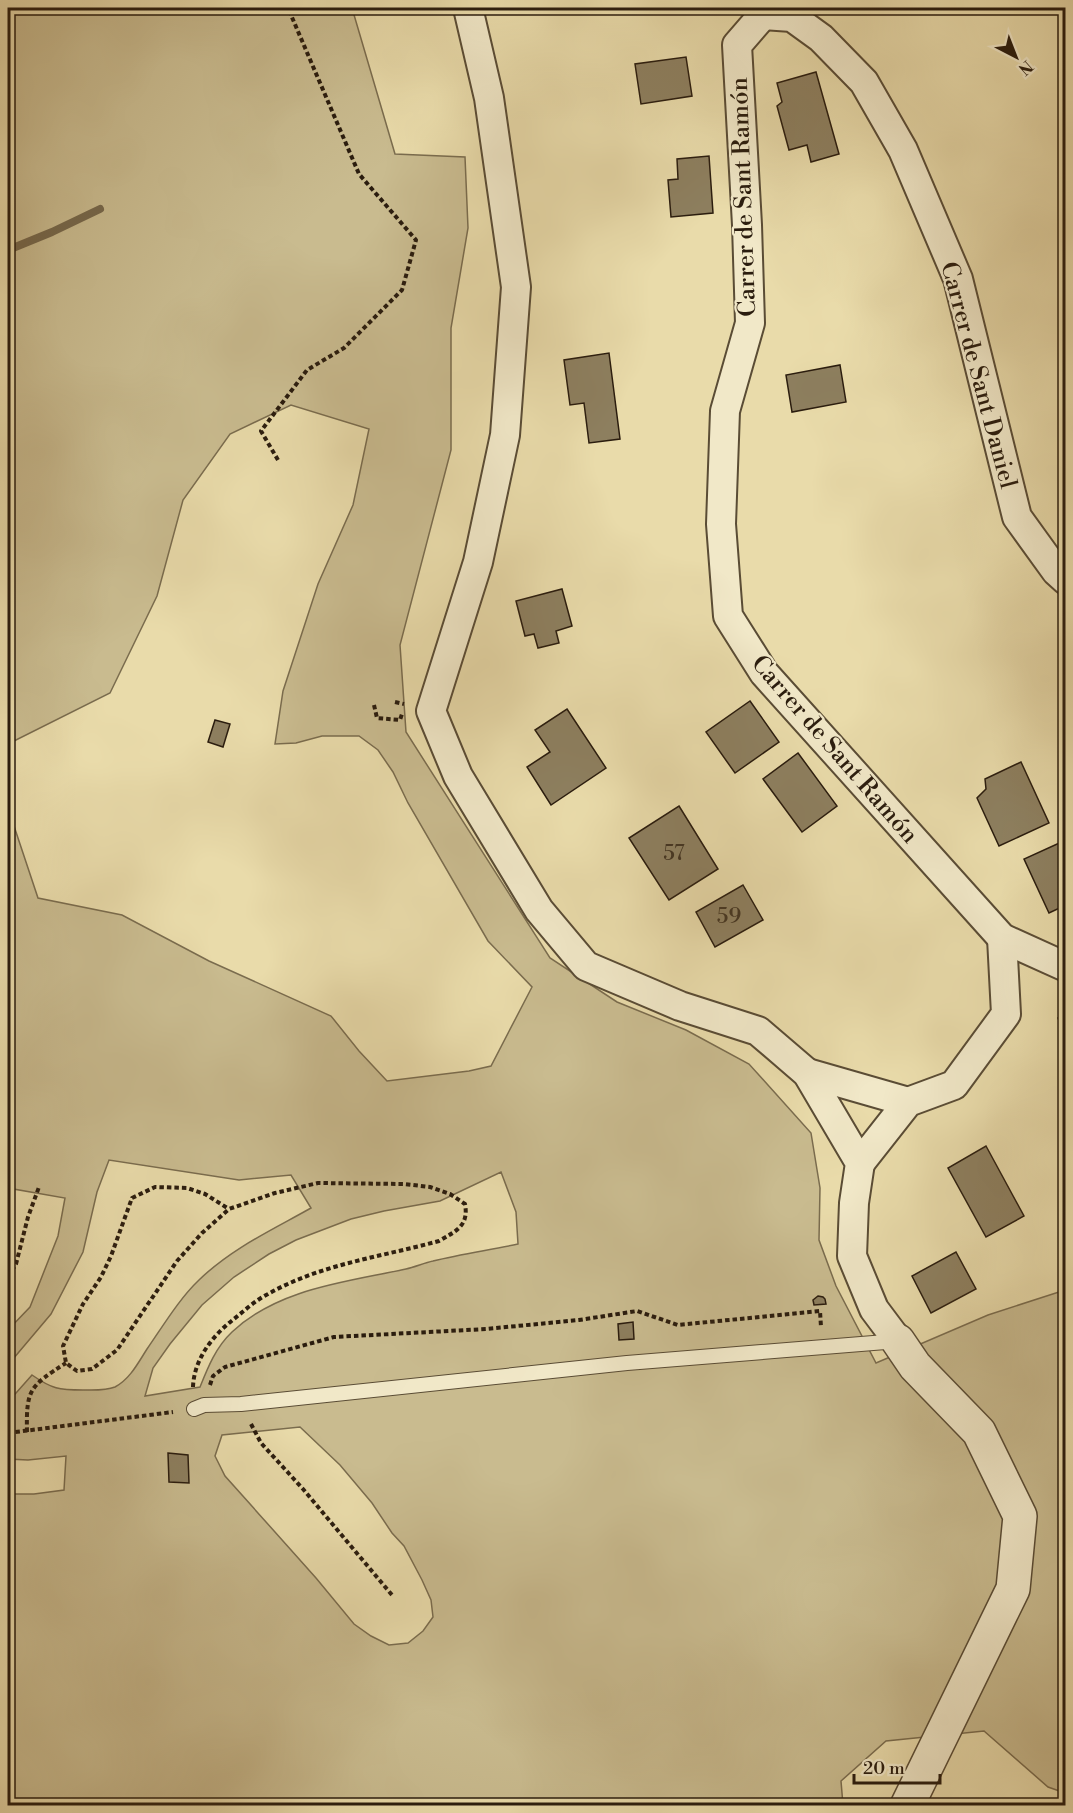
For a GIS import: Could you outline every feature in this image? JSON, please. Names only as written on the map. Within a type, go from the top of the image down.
[{"type":"street","points":[[468,8],[489,98],[516,287],[505,435],[478,562],[431,711],[458,776],[539,910],[586,966],[680,1006],[758,1031],[807,1073],[860,1163]]},
{"type":"street","name":"Carrer de Sant Daniel","points":[[763,11],[792,17],[821,38],[864,82],[903,150],[957,279],[1017,518],[1065,580]]},
{"type":"street","name":"Carrer de Sant Ramón","points":[[763,11],[737,45],[750,323],[725,411],[720,524],[729,616],[764,673],[1002,938]]},
{"type":"street","points":[[907,1806],[1013,1589],[1020,1516],[979,1432],[915,1365],[874,1309],[852,1256],[854,1203],[860,1163],[908,1102],[954,1085],[1006,1014],[1002,938],[1065,967]]},
{"type":"street","points":[[807,1073],[908,1102]]},
{"type":"lane","points":[[199,1407],[627,1363],[898,1341]]},
{"type":"path","points":[[278,460],[261,431],[308,370],[344,348],[402,290],[416,240],[358,174],[288,8]]},
{"type":"path","points":[[374,705],[376,718],[400,720],[406,705]]},
{"type":"path","points":[[199,1407],[193,1379],[196,1366],[205,1349],[222,1328],[265,1295],[319,1270],[439,1241],[455,1232],[463,1224],[467,1213],[465,1204],[450,1194],[430,1187],[404,1184],[318,1183],[275,1193],[229,1209],[202,1233],[177,1261],[117,1350],[92,1369],[77,1371],[66,1363],[63,1346],[83,1304],[101,1277],[111,1256],[132,1198],[155,1187],[187,1188],[205,1194],[229,1209]]},
{"type":"path","points":[[8,1277],[16,1264],[28,1217],[39,1187]]},
{"type":"path","points":[[199,1407],[213,1376],[225,1367],[334,1337],[486,1329],[579,1320],[637,1311],[678,1325],[820,1311],[823,1347]]},
{"type":"path","points":[[27,1432],[27,1402],[32,1389],[46,1376],[66,1363]]},
{"type":"path","points":[[241,1404],[261,1443],[392,1595]]},
{"type":"path","points":[[8,1433],[199,1407]]},
{"type":"shaded area","points":[[8,8],[352,8],[395,154],[465,157],[468,228],[451,328],[451,450],[400,645],[406,732],[550,958],[617,1002],[686,1030],[749,1064],[811,1133],[820,1188],[819,1240],[836,1286],[876,1363],[988,1315],[1065,1290],[1065,1793],[1048,1787],[984,1731],[886,1741],[841,1781],[843,1805],[8,1805],[8,1494],[34,1494],[64,1490],[66,1456],[28,1460],[8,1459],[8,1402],[32,1375],[51,1386],[68,1390],[103,1390],[120,1384],[133,1370],[172,1313],[199,1280],[239,1249],[311,1208],[291,1175],[239,1180],[109,1160],[97,1192],[83,1252],[51,1314],[8,1365],[8,1330],[30,1307],[58,1236],[65,1198],[8,1188],[8,808],[38,898],[122,915],[209,961],[331,1016],[387,1081],[469,1071],[491,1066],[532,987],[488,941],[408,803],[393,772],[378,750],[359,736],[322,736],[296,743],[275,744],[283,691],[318,584],[353,505],[369,429],[291,405],[230,434],[183,500],[157,596],[110,693],[8,744]],"holes":[[[501,1172],[516,1212],[518,1244],[337,1283],[292,1296],[271,1305],[232,1332],[217,1351],[200,1387],[145,1396],[153,1368],[202,1305],[234,1277],[269,1254],[296,1240],[351,1219],[440,1201]],[[300,1427],[340,1465],[372,1503],[392,1533],[404,1546],[422,1580],[431,1600],[433,1617],[423,1631],[408,1643],[389,1645],[354,1624],[225,1476],[215,1456],[222,1435]]]},
{"type":"building","points":[[686,57],[692,96],[641,104],[635,64]]},
{"type":"building","points":[[816,72],[839,154],[811,162],[807,145],[789,150],[777,106],[782,102],[777,83]]},
{"type":"building","points":[[709,156],[713,213],[671,217],[668,180],[678,179],[677,159]]},
{"type":"building","points":[[609,353],[620,439],[589,443],[584,403],[570,405],[564,360]]},
{"type":"building","points":[[840,365],[846,402],[792,412],[786,375]]},
{"type":"building","points":[[562,589],[572,626],[556,631],[559,643],[538,648],[534,634],[525,636],[516,601]]},
{"type":"building","points":[[750,701],[779,742],[735,773],[706,732]]},
{"type":"building","points":[[567,709],[606,768],[551,805],[527,767],[550,752],[535,730]]},
{"type":"building","points":[[215,720],[230,724],[223,747],[208,742]]},
{"type":"building","points":[[798,753],[837,806],[802,832],[763,779]]},
{"type":"building","points":[[1021,762],[1049,823],[999,846],[977,798],[986,789],[985,779]]},
{"type":"building","points":[[679,806],[718,869],[669,900],[629,838]]},
{"type":"building","points":[[1066,840],[1066,905],[1049,913],[1024,859]]},
{"type":"building","points":[[743,885],[763,920],[715,947],[696,912]]},
{"type":"building","points":[[1066,1015],[1066,1040],[1058,1018]]},
{"type":"building","points":[[986,1146],[1024,1216],[986,1237],[948,1168]]},
{"type":"building","points":[[956,1252],[976,1289],[931,1313],[912,1276]]},
{"type":"building","points":[[818,1296],[825,1299],[826,1304],[814,1305],[813,1300]]},
{"type":"building","points":[[633,1322],[634,1339],[619,1340],[618,1324]]},
{"type":"building","points":[[168,1453],[188,1455],[189,1483],[169,1482]]},
{"type":"waterway","points":[[8,250],[100,209]]}]
